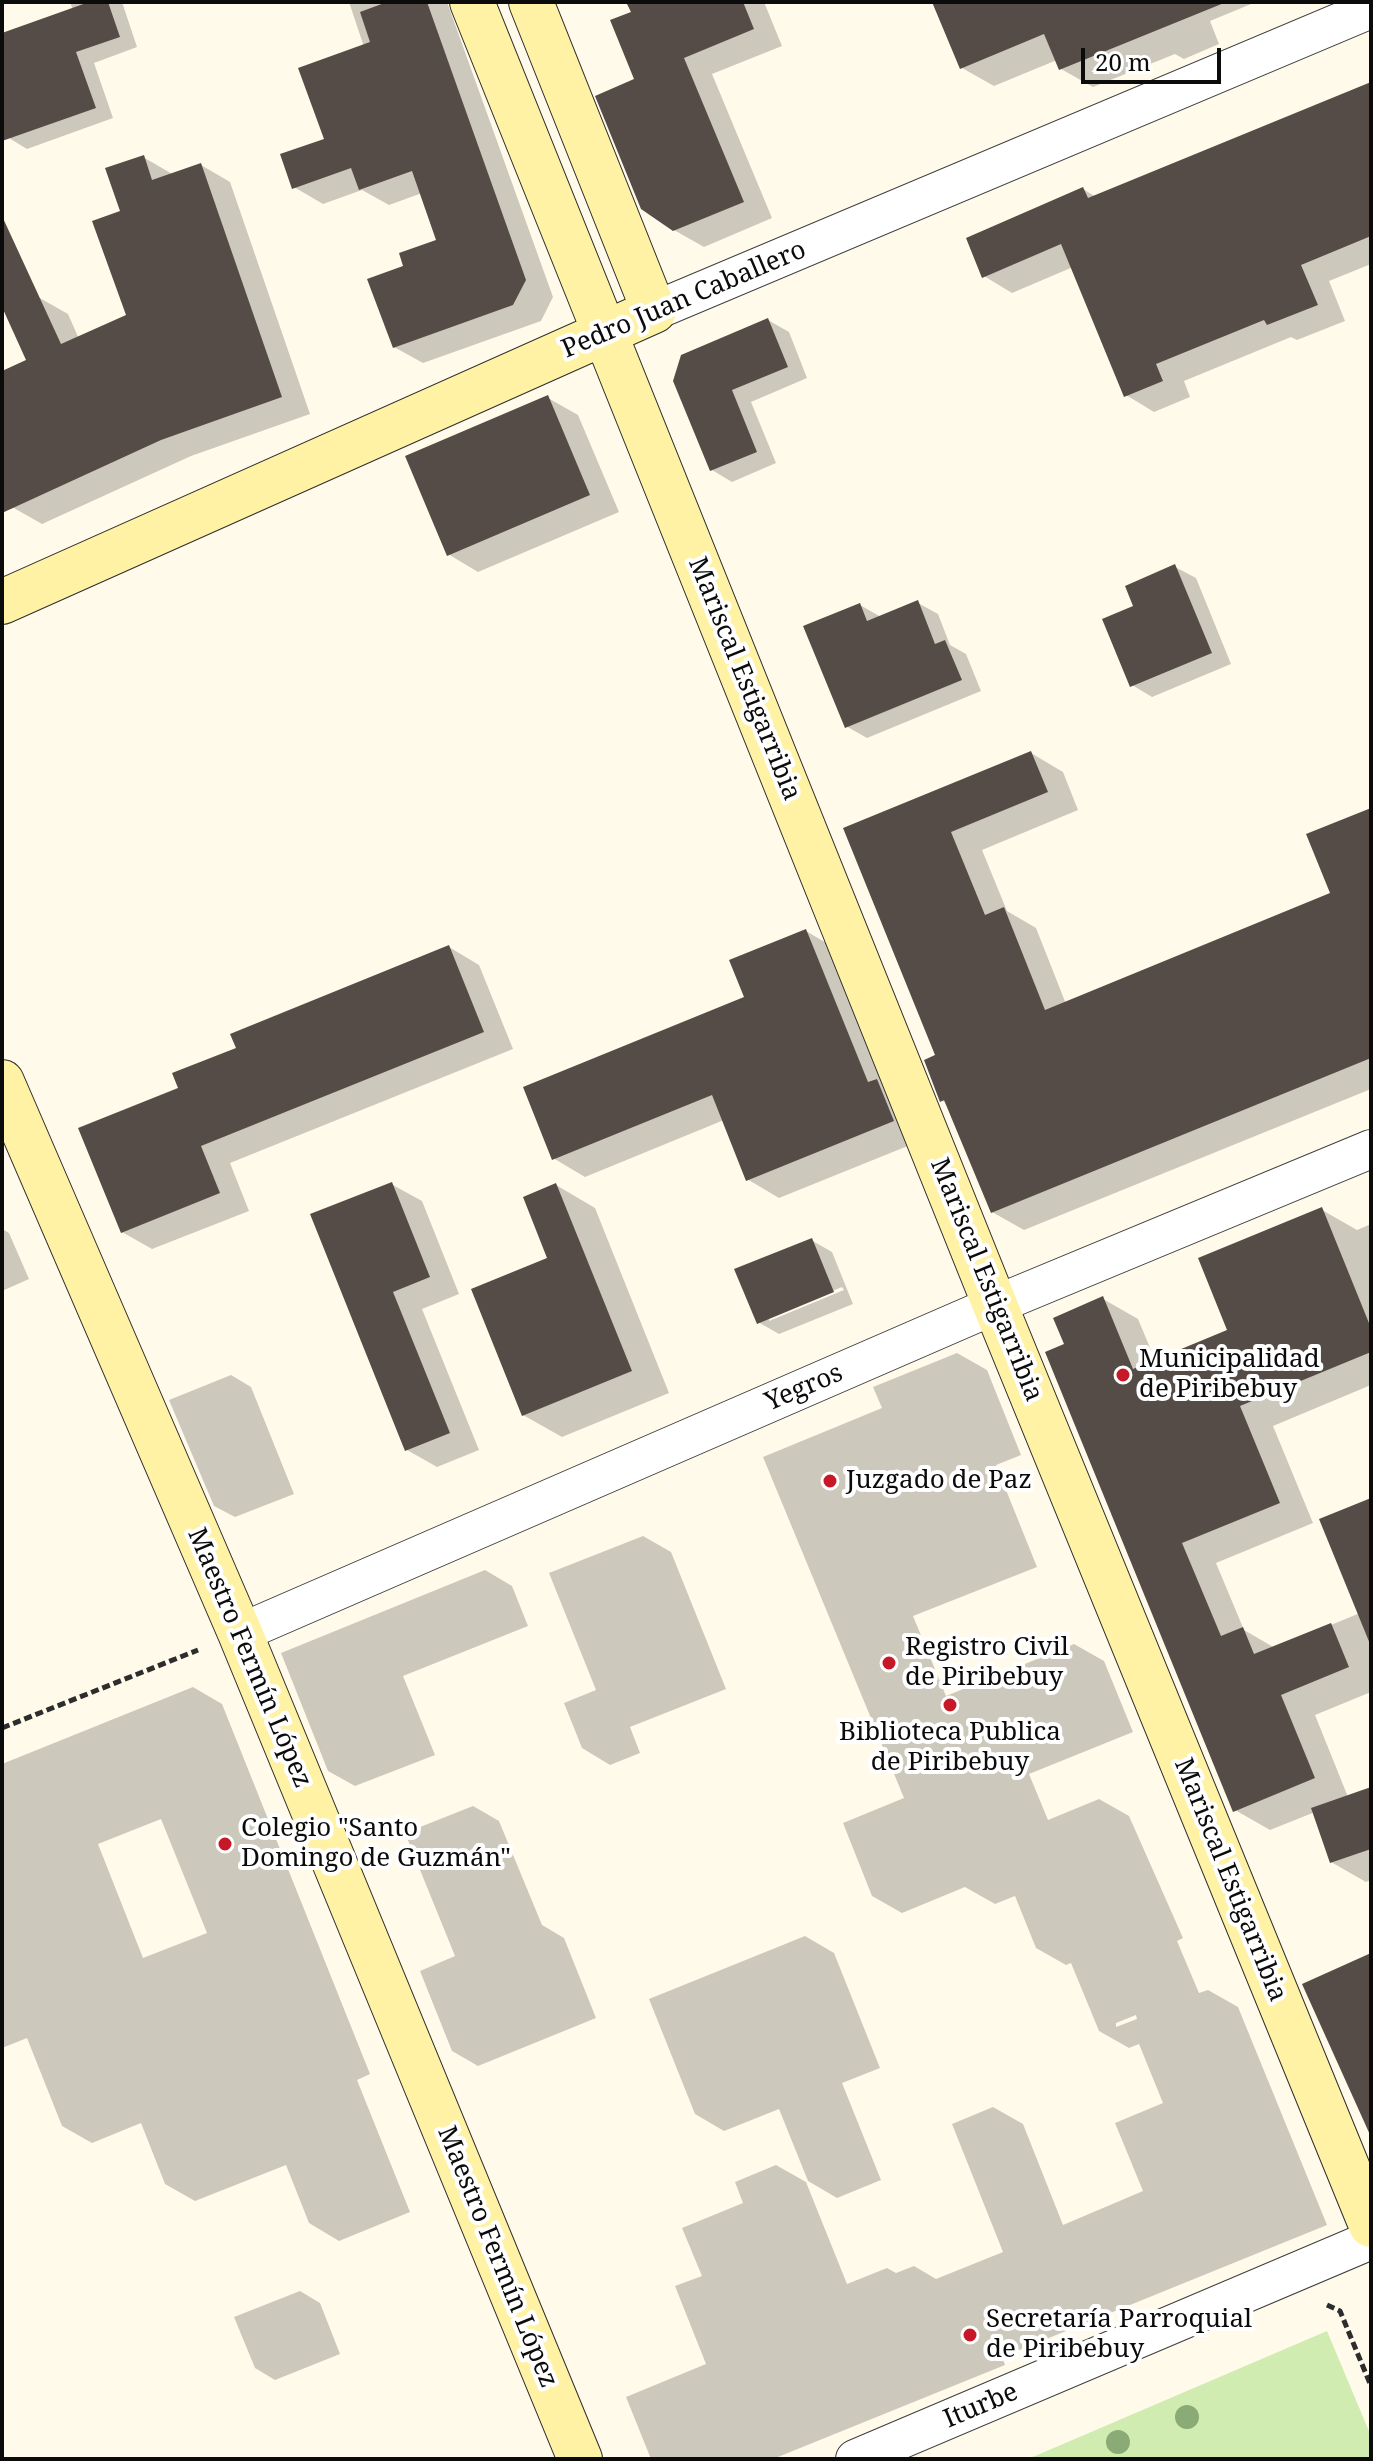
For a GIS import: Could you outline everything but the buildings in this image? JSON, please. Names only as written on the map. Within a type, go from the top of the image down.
[{"type":"street","name":"Mariscal Estigarribia","points":[[472,2],[995,1305],[1371,2225]]},
{"type":"street","points":[[531,2],[654,311]]},
{"type":"street","name":"Pedro Juan Caballero","points":[[2,602],[654,311],[1371,9]]},
{"type":"street","name":"Maestro Fermín López","points":[[2,1082],[240,1633],[580,2459]]},
{"type":"street","name":"Yegros","points":[[240,1633],[995,1305],[1371,1149]]},
{"type":"street","name":"Iturbe","points":[[855,2459],[1371,2240]]},
{"type":"path","points":[[2,1728],[240,1633]]},
{"type":"green space","points":[[1327,2331],[1371,2436],[1371,2459],[1028,2459]]},
{"type":"place","name":"Municipalidad de Piribebuy","points":[[1123,1375]]},
{"type":"place","name":"Juzgado de Paz","points":[[830,1481]]},
{"type":"place","name":"Registro Civil de Piribebuy","points":[[889,1663]]},
{"type":"place","name":"Biblioteca Publica de Piribebuy","points":[[950,1705]]},
{"type":"place","name":"Colegio \"Santo Domingo de Guzmán\"","points":[[225,1844]]},
{"type":"place","name":"Secretaría Parroquial de Piribebuy","points":[[970,2335]]}]
